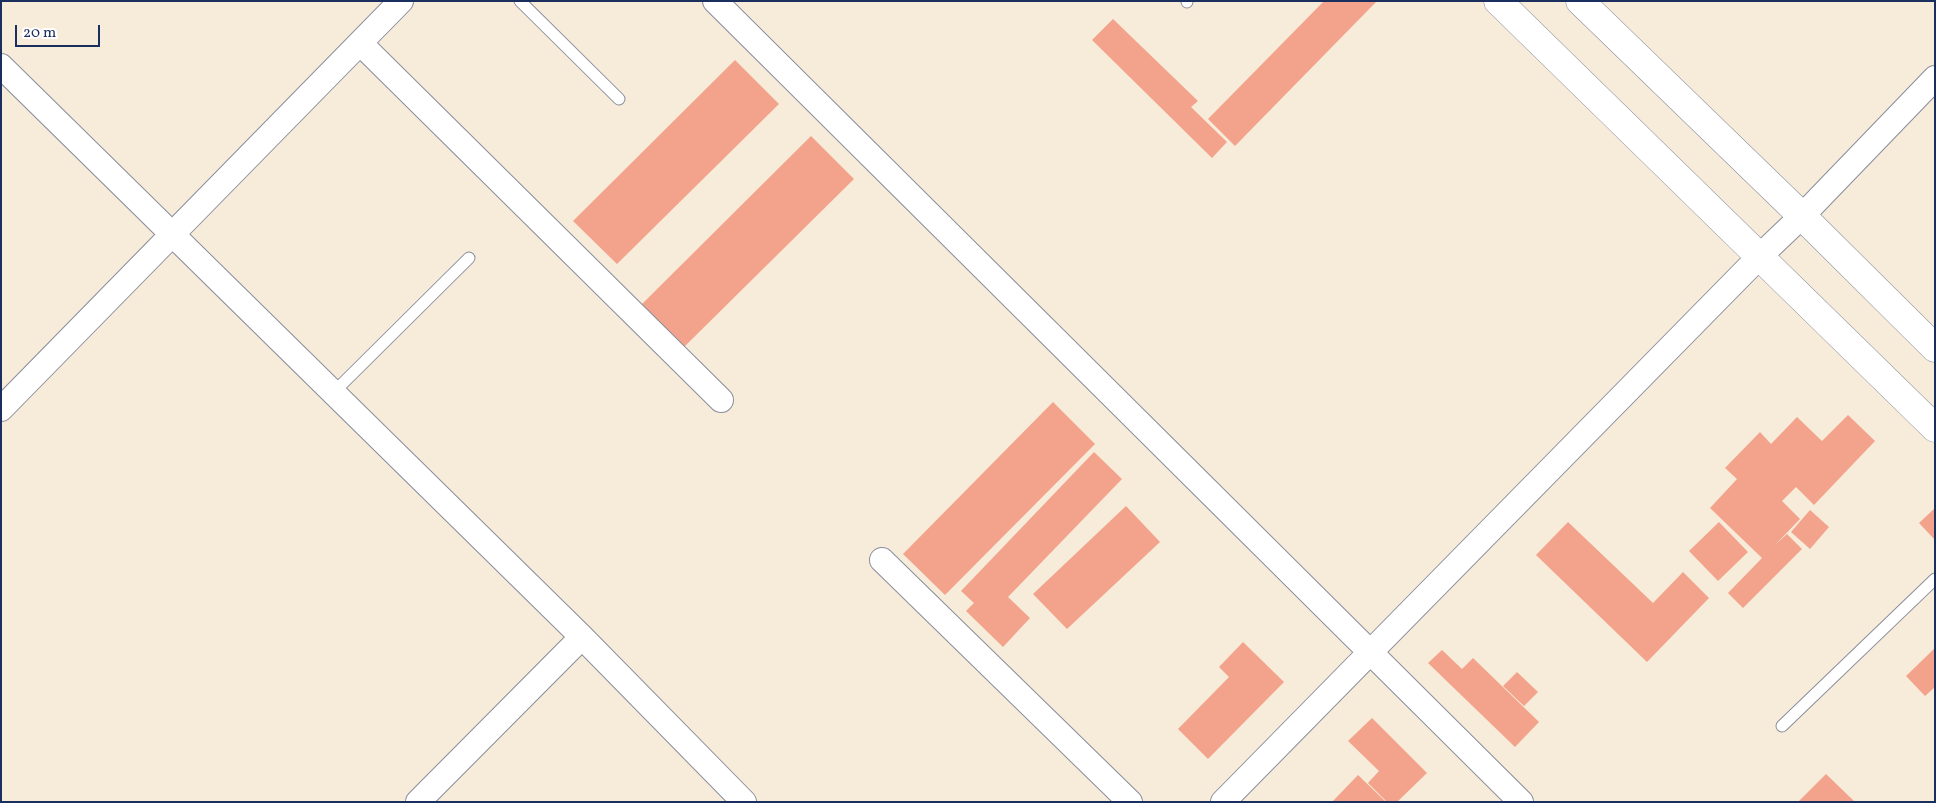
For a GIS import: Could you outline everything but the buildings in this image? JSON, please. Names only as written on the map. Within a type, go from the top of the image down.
[{"type":"street","points":[[1,409],[361,44],[401,1]]},
{"type":"street","points":[[715,1],[1521,802]]},
{"type":"street","points":[[1498,1],[1935,428]]},
{"type":"street","points":[[1580,1],[1935,348]]},
{"type":"street","points":[[361,44],[721,400]]},
{"type":"street","points":[[1,66],[582,637],[744,802]]},
{"type":"street","points":[[1223,802],[1760,256],[1802,216],[1935,78]]},
{"type":"street","points":[[882,560],[1130,802]]},
{"type":"street","points":[[418,802],[582,637]]},
{"type":"lane","points":[[520,1],[619,99]]},
{"type":"lane","points":[[334,392],[469,258]]},
{"type":"lane","points":[[1782,726],[1935,579]]}]
